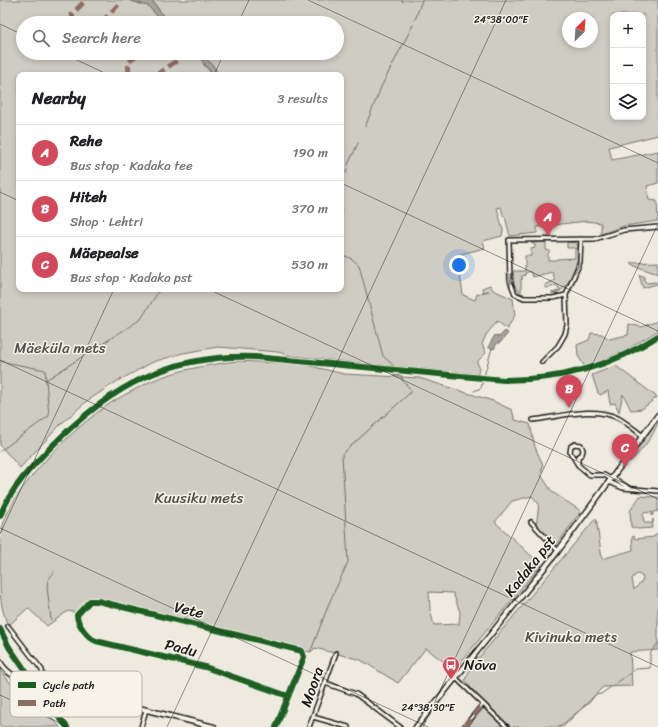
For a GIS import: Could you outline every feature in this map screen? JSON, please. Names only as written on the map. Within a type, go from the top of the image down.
[{"type":"main road","name":"Kadaka pst","points":[[416,727],[558,551],[658,416]]},
{"type":"main road","points":[[0,662],[4,669],[10,673]]},
{"type":"main road","points":[[142,709],[214,727]]},
{"type":"street","points":[[566,295],[553,298],[524,298],[515,294],[510,281],[509,240],[601,238],[624,230],[658,227]]},
{"type":"street","points":[[542,362],[558,346],[565,334],[567,325],[566,295],[580,262],[581,239]]},
{"type":"street","points":[[533,420],[591,413],[602,414],[617,418],[643,436]]},
{"type":"street","points":[[578,465],[578,457],[583,452],[581,445],[573,445],[570,449],[570,453],[578,465],[590,475],[604,474],[622,488],[658,491]]},
{"type":"street","points":[[570,453],[578,457]]},
{"type":"street","points":[[611,480],[631,488]]},
{"type":"street","points":[[531,522],[558,551]]},
{"type":"street","name":"Vete","points":[[77,617],[90,601],[98,601],[302,651],[304,657],[288,696]]},
{"type":"street","name":"Padu","points":[[77,617],[90,638],[96,641],[205,667],[288,696]]},
{"type":"street","points":[[8,626],[42,671]]},
{"type":"street","name":"Moora","points":[[310,727],[336,654]]},
{"type":"street","points":[[456,678],[507,727]]},
{"type":"street","points":[[326,683],[356,694],[400,727]]},
{"type":"street","points":[[276,727],[288,696]]},
{"type":"street","points":[[464,727],[483,704]]},
{"type":"street","points":[[141,727],[146,710]]},
{"type":"street","points":[[313,717],[348,727]]},
{"type":"green space","name":"Mäeküla mets","points":[[0,0],[128,0],[148,6],[157,16],[16,16],[16,60],[344,60],[344,16],[163,16],[152,0],[658,0],[658,135],[609,147],[612,160],[658,151],[658,183],[647,186],[649,200],[657,201],[658,221],[624,226],[601,234],[601,223],[586,221],[537,227],[537,233],[510,236],[501,207],[497,208],[503,230],[502,236],[483,241],[485,248],[457,255],[463,295],[475,300],[477,294],[489,291],[483,292],[482,288],[490,285],[493,290],[513,299],[515,315],[507,329],[497,321],[486,335],[482,344],[486,353],[477,362],[479,367],[478,374],[292,356],[278,352],[218,347],[183,353],[153,362],[116,382],[87,401],[61,424],[20,468],[0,445]]},
{"type":"green space","points":[[546,242],[546,250],[550,251],[548,253],[548,260],[575,258],[575,248],[567,248],[567,242],[577,243],[578,257],[573,274],[564,288],[558,292],[552,294],[552,292],[553,293],[560,290],[557,285],[545,288],[545,285],[555,280],[552,272],[533,277],[531,272],[526,272],[525,275],[521,277],[523,279],[521,279],[521,293],[524,294],[521,294],[514,285],[513,271],[525,271],[525,256],[531,256],[531,249],[535,248],[535,245],[531,243]]},
{"type":"green space","points":[[658,262],[658,274],[632,265],[632,263]]},
{"type":"green space","points":[[639,275],[644,276],[644,280],[647,283],[656,282],[657,284],[643,288]]},
{"type":"green space","points":[[658,321],[658,331],[624,351],[585,367],[578,356],[577,345],[589,340],[591,333],[602,334],[609,339],[628,335],[629,324],[641,327]]},
{"type":"green space","name":"Kuusiku mets","points":[[237,361],[302,364],[344,374],[419,378],[493,401],[512,410],[515,420],[530,424],[535,447],[543,465],[541,475],[552,492],[581,511],[556,546],[536,527],[539,504],[532,496],[512,501],[495,522],[541,565],[454,670],[426,648],[398,683],[361,660],[315,648],[311,652],[300,650],[98,601],[90,601],[79,613],[68,611],[47,626],[28,608],[8,626],[3,612],[0,595],[0,550],[3,525],[20,491],[34,474],[66,439],[99,411],[118,398],[149,382],[170,374],[192,368]],"holes":[[[429,592],[453,593],[460,612],[459,624],[434,625],[430,610]]]},
{"type":"green space","points":[[616,366],[657,397],[642,409],[631,410],[623,394],[619,412],[615,403],[610,404],[608,391],[600,395],[598,393],[592,375]]},
{"type":"green space","points":[[658,419],[655,430],[647,442],[638,454],[629,462]]},
{"type":"green space","points":[[640,496],[658,497],[658,511],[654,512],[652,516],[652,512],[643,513],[644,523],[653,523],[652,528],[638,529],[631,527],[630,511]]},
{"type":"green space","name":"Kivinuka mets","points":[[596,518],[602,559],[633,550],[632,537],[634,536],[635,539],[654,537],[658,533],[658,650],[630,652],[632,686],[603,687],[563,727],[464,727],[483,704],[465,680],[471,667]],"holes":[[[638,574],[642,576],[643,580],[634,590],[632,579]]]},
{"type":"green space","points":[[0,670],[10,682],[10,717],[51,717],[60,727],[0,727]]},
{"type":"shaded area","points":[[128,0],[152,0],[163,16],[157,16],[148,6]]},
{"type":"shaded area","points":[[207,60],[217,72],[211,72],[202,61]]},
{"type":"shaded area","points":[[505,331],[508,333],[500,343],[497,343],[494,349],[488,347],[495,335],[499,337]]},
{"type":"waterway","points":[[415,20],[422,0]]},
{"type":"waterway","points":[[365,127],[382,85],[413,25]]},
{"type":"waterway","points":[[348,165],[358,143]]},
{"type":"waterway","points":[[346,173],[347,169]]},
{"type":"waterway","points":[[344,255],[352,259],[359,265],[383,356],[393,365]]},
{"type":"waterway","points":[[0,451],[49,416],[46,380],[141,319],[158,292]]},
{"type":"waterway","points":[[484,376],[492,348]]},
{"type":"waterway","points":[[0,361],[45,370],[46,380]]},
{"type":"waterway","points":[[312,648],[330,601],[348,562],[342,454],[412,391],[402,380],[402,376],[393,375]]},
{"type":"waterway","points":[[474,391],[481,388],[483,380]]},
{"type":"waterway","points":[[51,620],[47,587],[48,580],[54,572]]},
{"type":"waterway","points":[[559,727],[590,702],[595,695],[601,694],[636,669],[650,668],[650,654],[658,643]]},
{"type":"marked path","points":[[72,16],[72,14],[86,0]]},
{"type":"marked path","points":[[108,16],[119,4]]},
{"type":"marked path","points":[[129,72],[128,61],[130,60]]},
{"type":"marked path","points":[[160,72],[178,60]]},
{"type":"marked path","points":[[464,727],[483,704]]},
{"type":"cycle path","points":[[0,516],[10,496],[22,478],[74,425],[97,406],[119,391],[143,378],[169,368],[195,361],[255,357],[504,380],[525,379],[565,374],[603,364],[640,347],[658,336]]},
{"type":"cycle path","points":[[276,727],[304,657],[302,651],[98,601],[90,601],[77,615],[77,619],[84,630],[96,641],[205,667],[288,696]]},
{"type":"cycle path","points":[[0,629],[9,647],[26,671]]},
{"type":"cycle path","points":[[59,717],[67,727]]},
{"type":"place","name":"Rehe","points":[[548,236]]},
{"type":"place","name":"Hiteh","points":[[569,408]]},
{"type":"place","name":"Mäepealse","points":[[625,467]]},
{"type":"place","name":"Nõva","points":[[451,680]]}]
